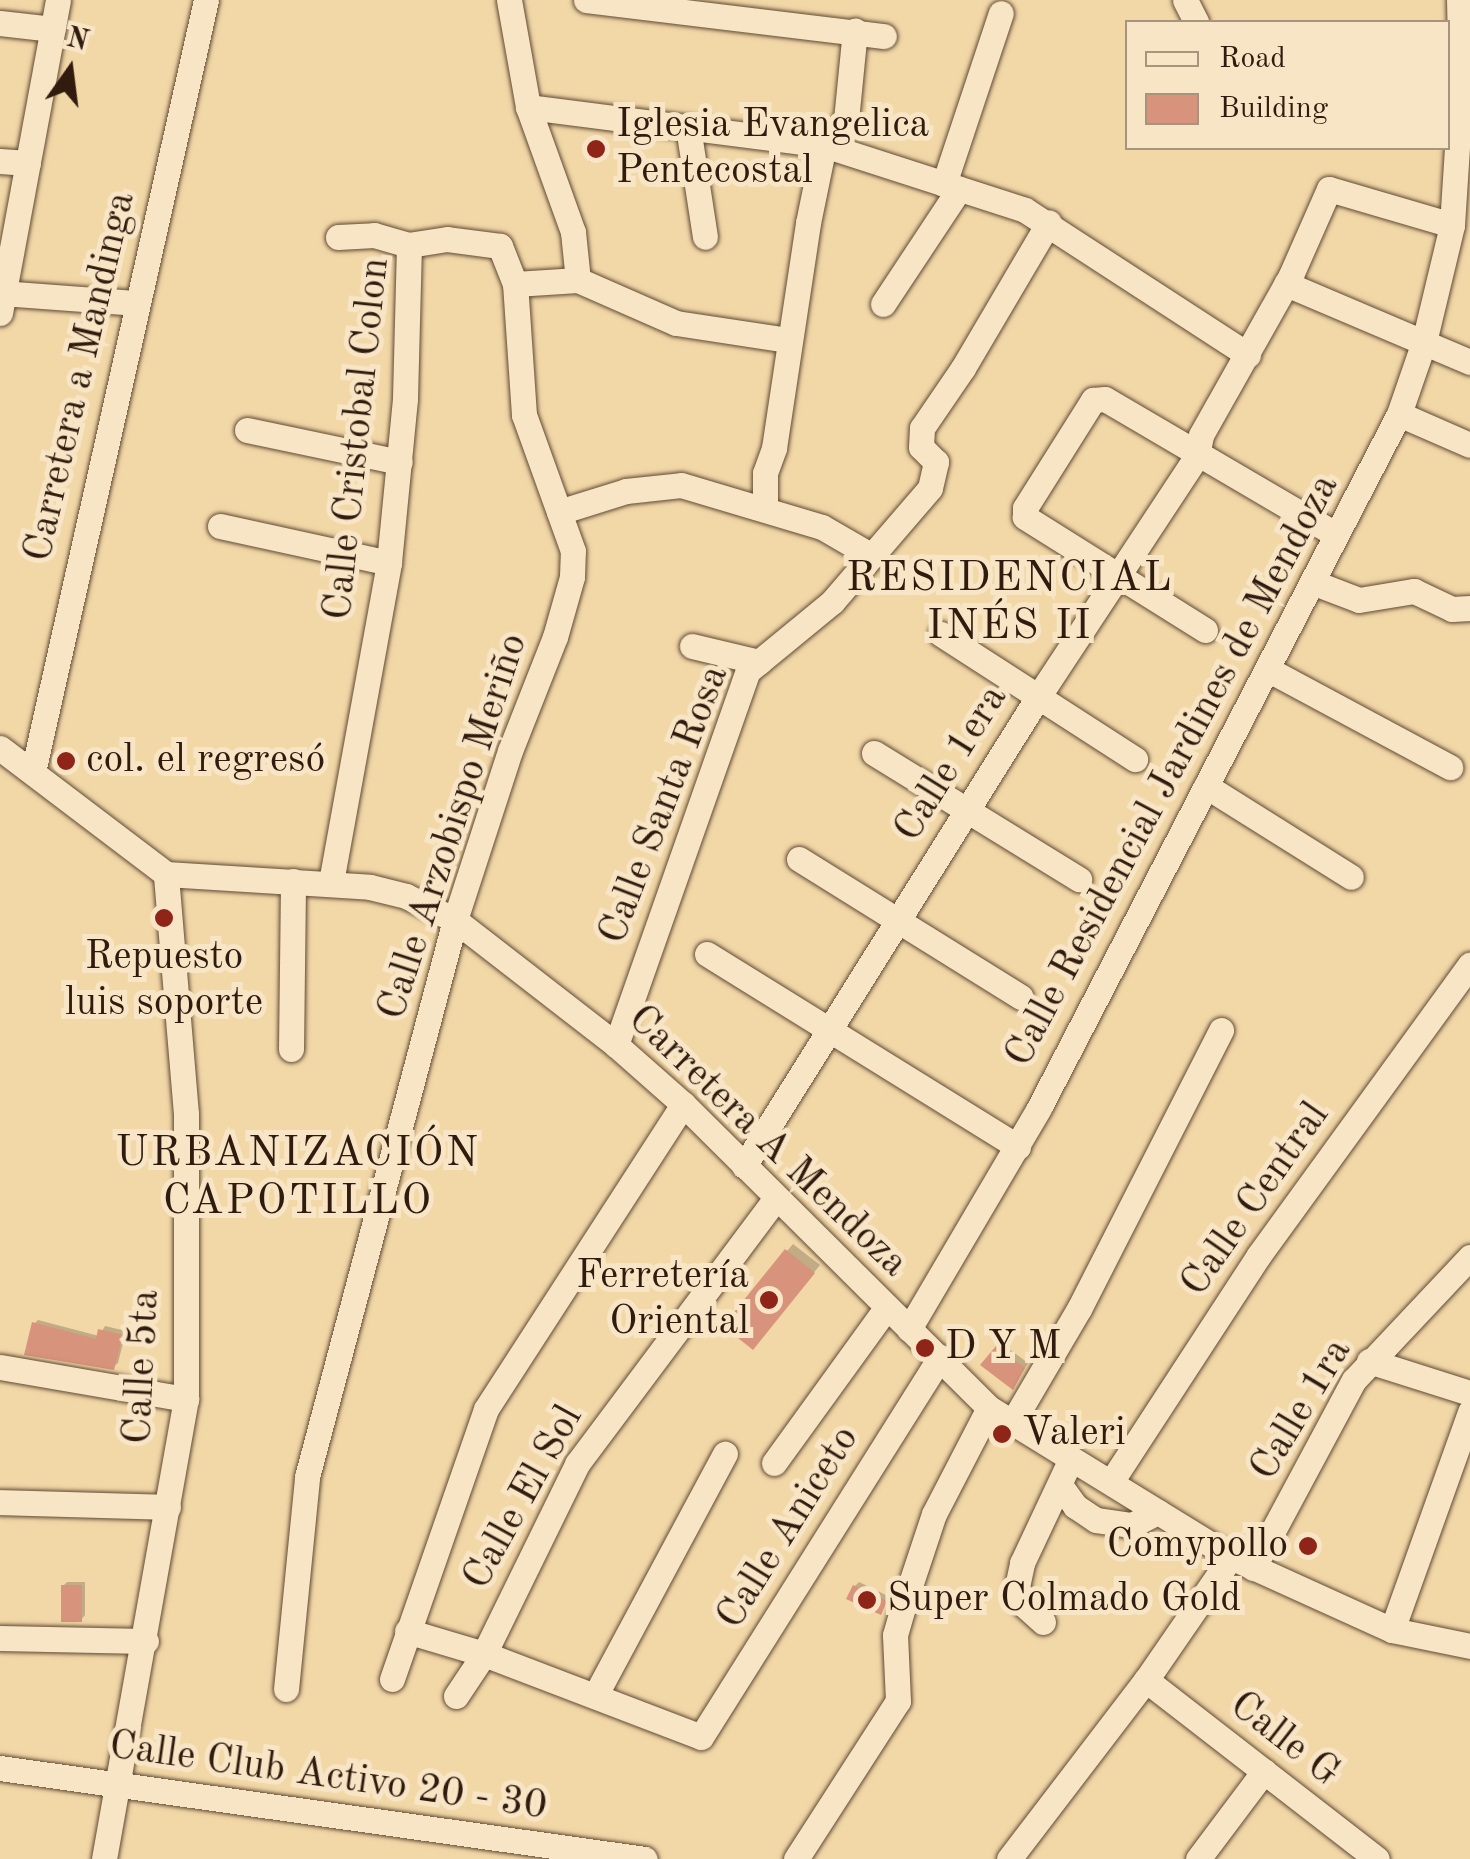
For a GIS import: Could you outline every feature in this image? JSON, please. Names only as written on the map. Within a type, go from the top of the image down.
[{"type":"street","points":[[58,0],[1,300],[136,303]]},
{"type":"street","name":"Carretera a Mandinga","points":[[33,772],[206,0]]},
{"type":"street","points":[[509,0],[528,107],[572,232],[578,280]]},
{"type":"street","points":[[586,0],[884,36]]},
{"type":"street","name":"Calle Residencial Jardines de Mendoza","points":[[909,1329],[1018,1146],[1399,414],[1424,342],[1452,225],[1459,0]]},
{"type":"street","points":[[883,304],[951,186],[1001,13]]},
{"type":"street","points":[[0,23],[53,29]]},
{"type":"street","points":[[765,509],[765,473],[774,448],[824,146],[846,120],[855,30]]},
{"type":"street","points":[[528,107],[824,146],[951,186],[1049,222],[1248,355]]},
{"type":"street","points":[[688,127],[705,237]]},
{"type":"street","points":[[0,160],[28,163]]},
{"type":"street","name":"Calle 1era","points":[[744,1166],[1038,696],[1197,456],[1201,435],[1286,284],[1328,189],[1452,225]]},
{"type":"street","name":"Calle Santa Rosa","points":[[616,1046],[748,672],[832,602],[930,488],[936,462],[921,446],[922,428],[963,368],[1049,222]]},
{"type":"street","points":[[338,237],[374,235],[409,245]]},
{"type":"street","name":"Calle Cristobal Colon","points":[[331,883],[389,563],[400,462],[409,245],[447,239],[500,246],[514,284]]},
{"type":"street","points":[[514,284],[578,280],[676,323],[789,340]]},
{"type":"street","name":"Calle Arzobispo Meriño","points":[[286,1689],[307,1476],[455,920],[566,601],[572,551],[524,415],[514,284]]},
{"type":"street","points":[[1286,284],[1470,362]]},
{"type":"street","points":[[1205,630],[1024,517],[1025,508],[1093,400],[1105,399],[1334,534]]},
{"type":"street","points":[[1399,414],[1470,445]]},
{"type":"street","points":[[247,430],[400,462]]},
{"type":"street","points":[[559,512],[626,491],[681,484],[822,528],[872,556]]},
{"type":"street","points":[[220,526],[389,563]]},
{"type":"street","points":[[1312,582],[1359,600],[1414,591],[1452,609],[1470,608]]},
{"type":"street","points":[[941,634],[1134,759]]},
{"type":"street","points":[[692,646],[760,662]]},
{"type":"street","points":[[1266,669],[1450,767]]},
{"type":"street","points":[[0,748],[166,874]]},
{"type":"street","points":[[874,754],[1078,879]]},
{"type":"street","points":[[1206,786],[1351,877]]},
{"type":"street","points":[[800,859],[1022,996]]},
{"type":"street","name":"Carretera A Mendoza","points":[[166,874],[331,883],[406,896],[455,920],[616,1046],[683,1104],[989,1408],[1242,1563],[1392,1630],[1470,1646]]},
{"type":"street","name":"Calle 5ta","points":[[104,1859],[146,1641],[186,1400],[186,1114],[166,874]]},
{"type":"street","points":[[292,881],[292,1049]]},
{"type":"street","points":[[707,954],[1018,1146]]},
{"type":"street","name":"Calle Central","points":[[1111,1482],[1260,1254],[1470,965]]},
{"type":"street","points":[[1012,1423],[1079,1310],[1221,1030]]},
{"type":"street","points":[[392,1679],[486,1409],[683,1104]]},
{"type":"street","name":"Calle El Sol","points":[[456,1696],[484,1654],[576,1464],[776,1199]]},
{"type":"street","name":"Calle 1ra","points":[[1009,1859],[1146,1680],[1242,1563],[1354,1380],[1470,1257]]},
{"type":"street","points":[[774,1462],[886,1308]]},
{"type":"street","name":"Calle Aniceto","points":[[596,1696],[701,1737],[940,1357]]},
{"type":"street","points":[[1370,1361],[1470,1393]]},
{"type":"street","points":[[0,1367],[186,1400]]},
{"type":"street","points":[[796,1859],[898,1701],[895,1634],[902,1610],[934,1514],[989,1408]]},
{"type":"street","points":[[1392,1630],[1470,1412]]},
{"type":"street","points":[[407,1632],[484,1654],[596,1696],[725,1454]]},
{"type":"street","points":[[1043,1622],[1023,1604],[1016,1587],[1022,1563],[1071,1459]]},
{"type":"street","points":[[1060,1485],[1074,1506],[1096,1520],[1132,1525],[1158,1512]]},
{"type":"street","points":[[0,1502],[168,1507]]},
{"type":"street","points":[[0,1638],[146,1641]]},
{"type":"street","name":"Calle G","points":[[1146,1680],[1377,1859]]},
{"type":"street","name":"Calle Club Activo 20 - 30","points":[[0,1768],[646,1859]]},
{"type":"street","points":[[1198,1859],[1264,1772]]},
{"type":"building","name":"Iglesia Evangelica Pentecostal","points":[[603,137],[604,161],[589,162],[588,138]]},
{"type":"building","name":"Ferretería Oriental","points":[[785,1249],[815,1273],[753,1350],[723,1326]]},
{"type":"building","points":[[32,1322],[96,1339],[98,1329],[123,1335],[114,1370],[24,1355]]},
{"type":"building","points":[[996,1346],[1025,1368],[1013,1390],[980,1365]]},
{"type":"building","points":[[61,1585],[82,1585],[82,1622],[61,1622]]},
{"type":"building","name":"Super Colmado Gold","points":[[853,1585],[887,1601],[881,1615],[846,1599]]},
{"type":"place","name":"Iglesia Evangelica Pentecostal","points":[[596,149]]},
{"type":"place","name":"col. el regresó","points":[[66,761]]},
{"type":"place","name":"Repuesto luis soporte","points":[[164,918]]},
{"type":"place","name":"Ferretería Oriental","points":[[769,1300]]},
{"type":"place","name":"D Y M","points":[[925,1348]]},
{"type":"place","name":"Valeri","points":[[1002,1434]]},
{"type":"place","name":"Comypollo","points":[[1308,1546]]},
{"type":"place","name":"Super Colmado Gold","points":[[867,1600]]},
{"type":"district","name":"RESIDENCIAL INÉS II","points":[[1010,603]]},
{"type":"district","name":"URBANIZACIÓN CAPOTILLO","points":[[298,1178]]}]
